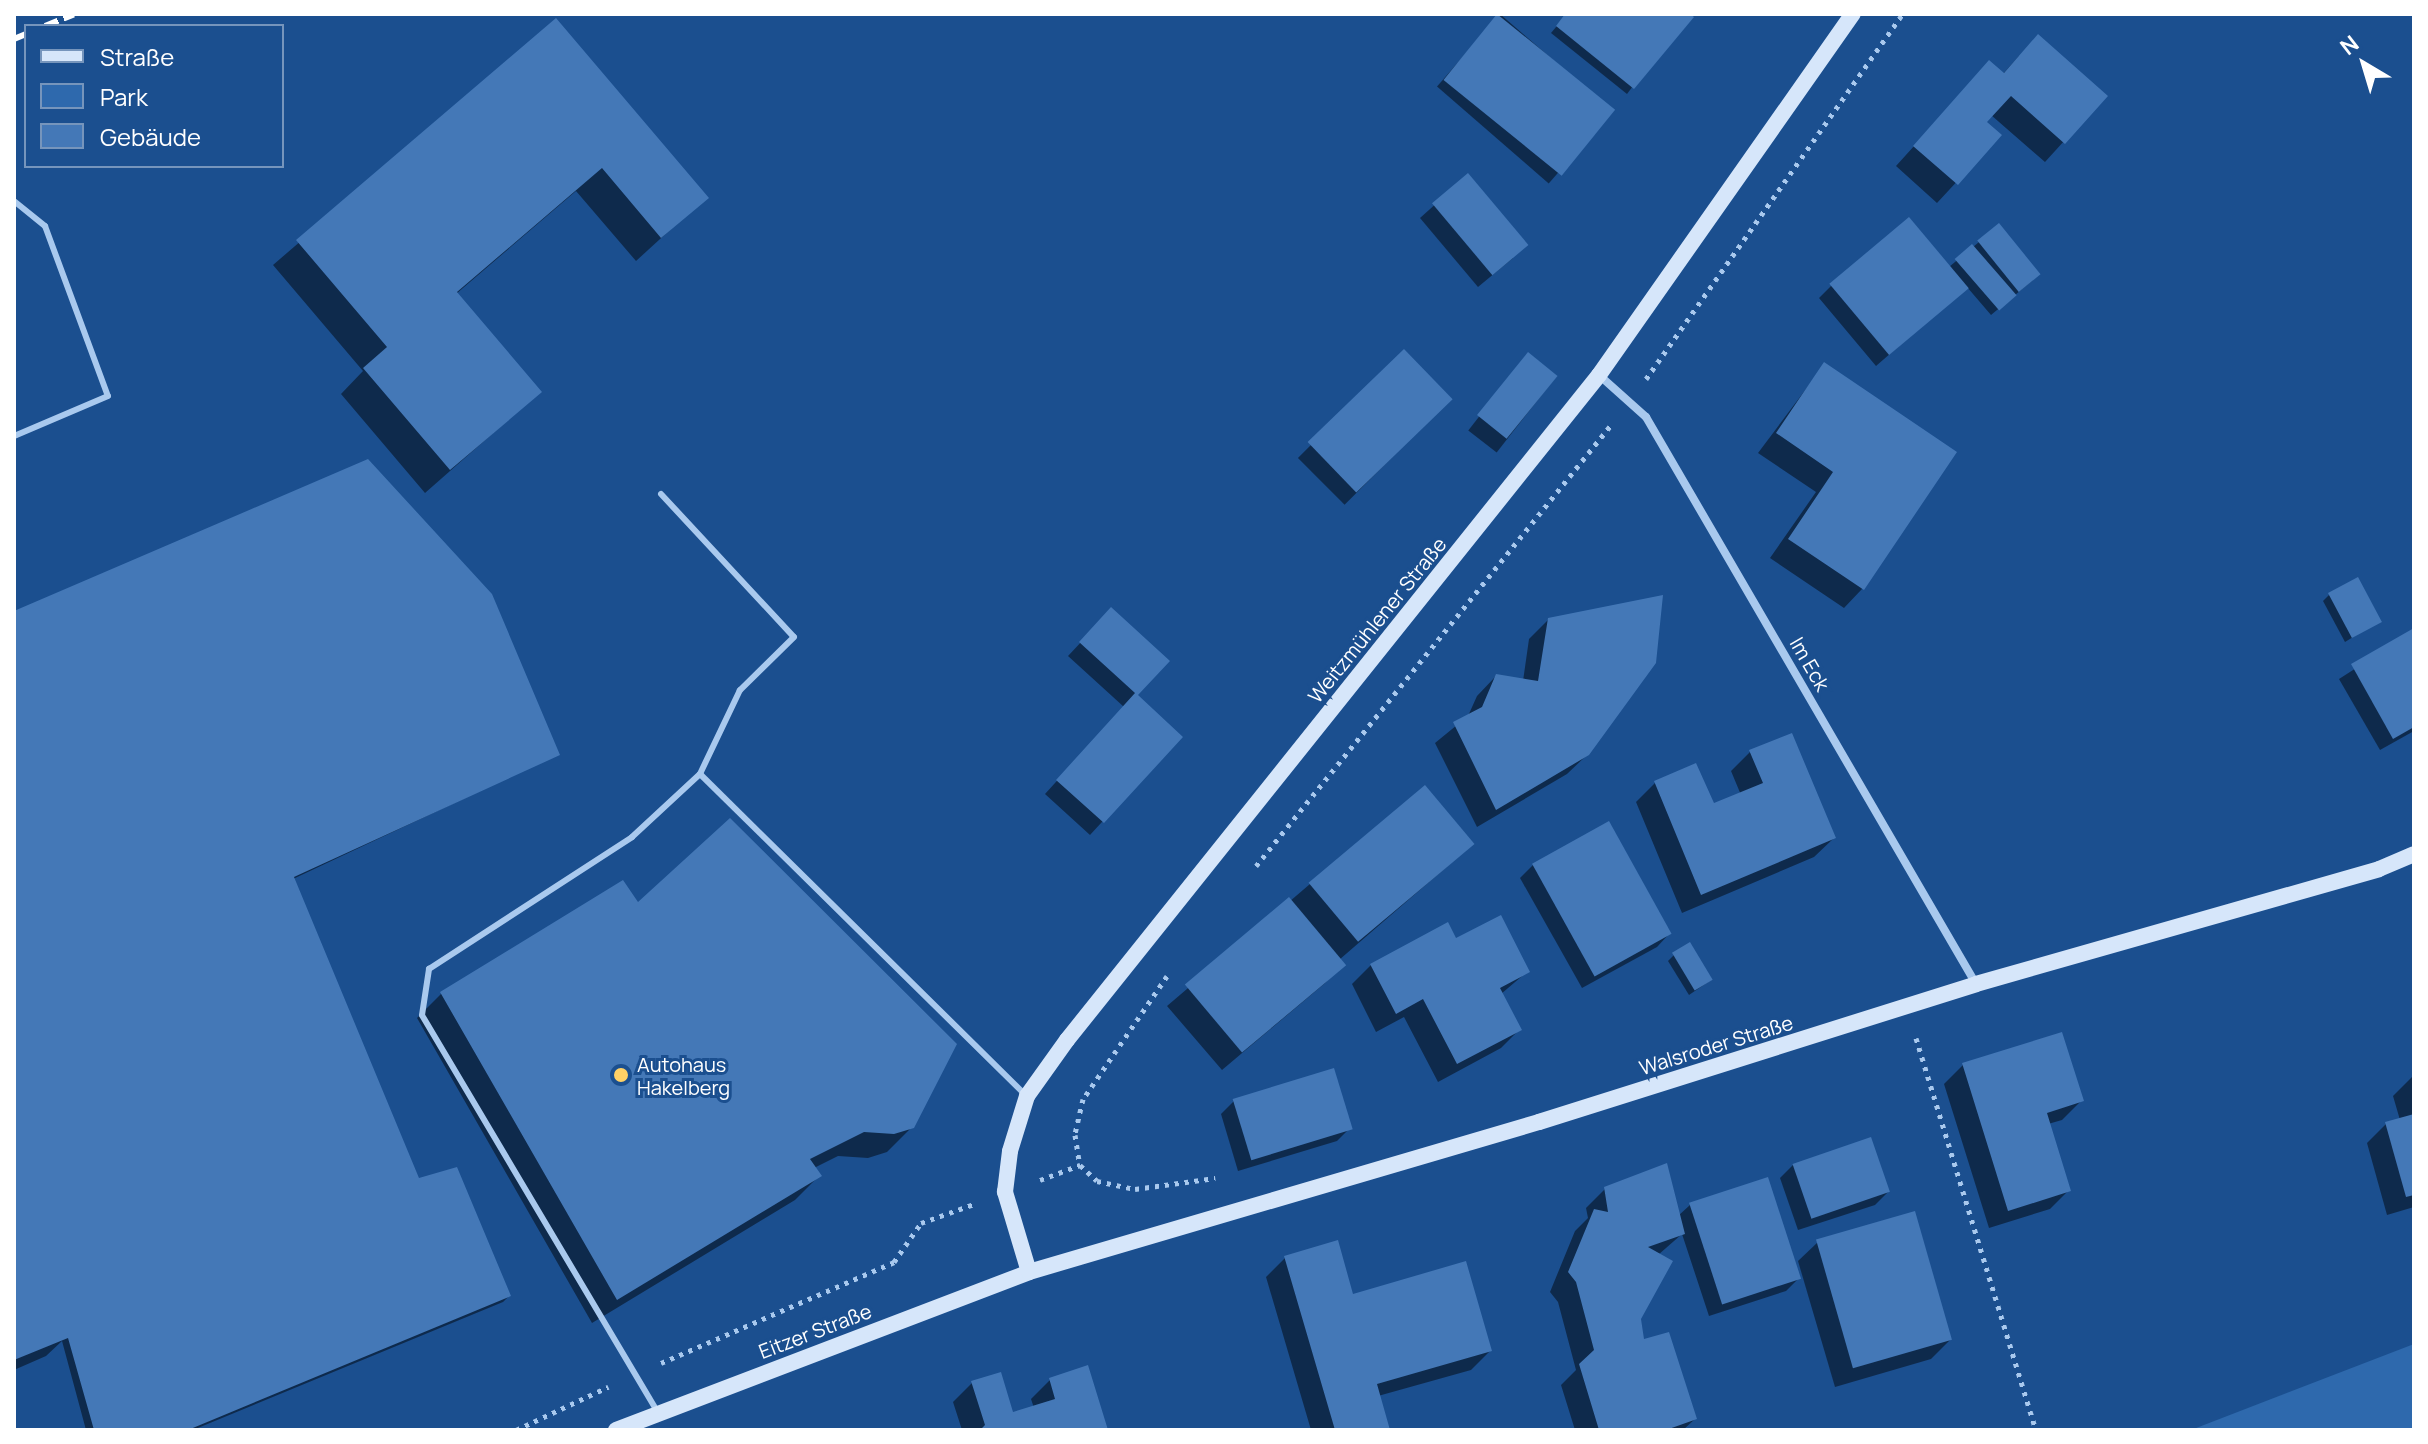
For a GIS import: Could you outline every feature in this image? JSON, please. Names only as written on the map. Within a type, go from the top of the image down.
[{"type":"main road","name":"Weitzmühlener Straße","points":[[1029,1272],[1005,1192],[1010,1151],[1027,1096],[1076,1027],[1599,375],[1853,14]]},
{"type":"main road","name":"Walsroder Straße","points":[[1029,1272],[1539,1122],[1976,984],[2379,869],[2414,854]]},
{"type":"main road","name":"Eitzer Straße","points":[[616,1430],[657,1411],[1029,1272]]},
{"type":"street","name":"Im Eck","points":[[1599,375],[1646,417],[1976,984]]},
{"type":"lane","points":[[14,201],[45,226],[108,396],[14,436]]},
{"type":"lane","points":[[657,1411],[633,1376],[422,1015],[429,969],[632,837],[700,774],[740,690],[794,637],[661,494]]},
{"type":"lane","points":[[700,774],[1027,1096]]},
{"type":"path","points":[[1646,379],[1903,14]]},
{"type":"path","points":[[1247,877],[1611,425]]},
{"type":"path","points":[[1080,1165],[1075,1135],[1083,1099],[1178,962]]},
{"type":"path","points":[[1906,1006],[2036,1430]]},
{"type":"path","points":[[516,1430],[894,1262],[921,1223]]},
{"type":"green space","points":[[2414,1344],[2414,1430],[2191,1430]]},
{"type":"building","points":[[1497,14],[1615,110],[1562,176],[1444,80]]},
{"type":"building","points":[[1565,14],[1690,14],[1694,17],[1634,89],[1556,26]]},
{"type":"building","points":[[556,18],[709,198],[661,238],[602,168],[457,292],[542,392],[450,470],[363,368],[387,347],[296,240]]},
{"type":"building","points":[[2038,34],[2108,96],[2065,144],[2011,96],[1987,122],[2002,135],[1958,185],[1913,146],[1989,60],[2004,73]]},
{"type":"building","points":[[1468,173],[1528,245],[1492,275],[1432,203]]},
{"type":"building","points":[[1909,217],[1969,288],[1889,355],[1829,284]]},
{"type":"building","points":[[1999,223],[2041,274],[2019,292],[1977,241]]},
{"type":"building","points":[[1972,244],[2017,295],[1999,310],[1955,259]]},
{"type":"building","points":[[1404,349],[1453,399],[1356,492],[1308,442]]},
{"type":"building","points":[[1528,352],[1558,376],[1507,439],[1477,415]]},
{"type":"building","points":[[1824,362],[1957,452],[1864,590],[1788,539],[1833,472],[1776,433]]},
{"type":"building","points":[[368,459],[492,594],[560,755],[294,877],[419,1178],[457,1167],[511,1296],[188,1430],[94,1430],[68,1338],[14,1360],[14,611]]},
{"type":"building","points":[[2358,577],[2382,622],[2352,638],[2328,593]]},
{"type":"building","points":[[1663,595],[1656,663],[1589,755],[1496,810],[1453,722],[1482,707],[1496,674],[1538,681],[1548,618]]},
{"type":"building","points":[[1111,607],[1170,661],[1138,695],[1183,737],[1104,823],[1056,780],[1135,693],[1079,642]]},
{"type":"building","points":[[2414,628],[2414,727],[2393,739],[2351,664]]},
{"type":"building","points":[[1792,733],[1836,838],[1701,895],[1654,781],[1696,763],[1714,803],[1763,783],[1749,750]]},
{"type":"building","points":[[1425,785],[1474,844],[1358,942],[1309,883]]},
{"type":"building","name":"Autohaus Hakelberg","points":[[730,818],[957,1044],[914,1128],[894,1134],[864,1132],[810,1159],[822,1176],[617,1300],[440,992],[623,880],[638,902]]},
{"type":"building","points":[[1609,821],[1672,934],[1595,976],[1532,864]]},
{"type":"building","points":[[1289,897],[1346,965],[1242,1053],[1185,984]]},
{"type":"building","points":[[1501,915],[1530,972],[1500,988],[1522,1030],[1457,1064],[1423,999],[1396,1014],[1370,964],[1448,922],[1456,938]]},
{"type":"building","points":[[1690,942],[1713,980],[1695,991],[1672,953]]},
{"type":"building","points":[[2062,1032],[2084,1101],[2047,1113],[2071,1191],[2008,1211],[1962,1063]]},
{"type":"building","points":[[1334,1068],[1353,1129],[1251,1160],[1233,1099]]},
{"type":"building","points":[[2414,1114],[2414,1195],[2406,1197],[2385,1122]]},
{"type":"building","points":[[1871,1137],[1890,1192],[1811,1219],[1793,1164]]},
{"type":"building","points":[[1667,1163],[1685,1234],[1648,1247],[1673,1261],[1641,1319],[1644,1339],[1669,1332],[1697,1419],[1666,1430],[1599,1430],[1579,1364],[1594,1350],[1576,1282],[1568,1272],[1594,1209],[1608,1212],[1604,1187]]},
{"type":"building","points":[[1768,1177],[1801,1279],[1722,1304],[1689,1203]]},
{"type":"building","points":[[1915,1211],[1952,1340],[1853,1368],[1816,1239]]},
{"type":"building","points":[[1338,1240],[1353,1294],[1466,1261],[1492,1351],[1377,1384],[1390,1430],[1335,1430],[1284,1256]]},
{"type":"building","points":[[1088,1365],[1108,1430],[980,1430],[985,1425],[971,1381],[1001,1372],[1013,1412],[1055,1399],[1049,1378]]},
{"type":"railway","points":[[50,24],[74,14]]},
{"type":"railway","points":[[14,39],[24,35]]},
{"type":"place","name":"Autohaus Hakelberg","points":[[621,1075]]}]
